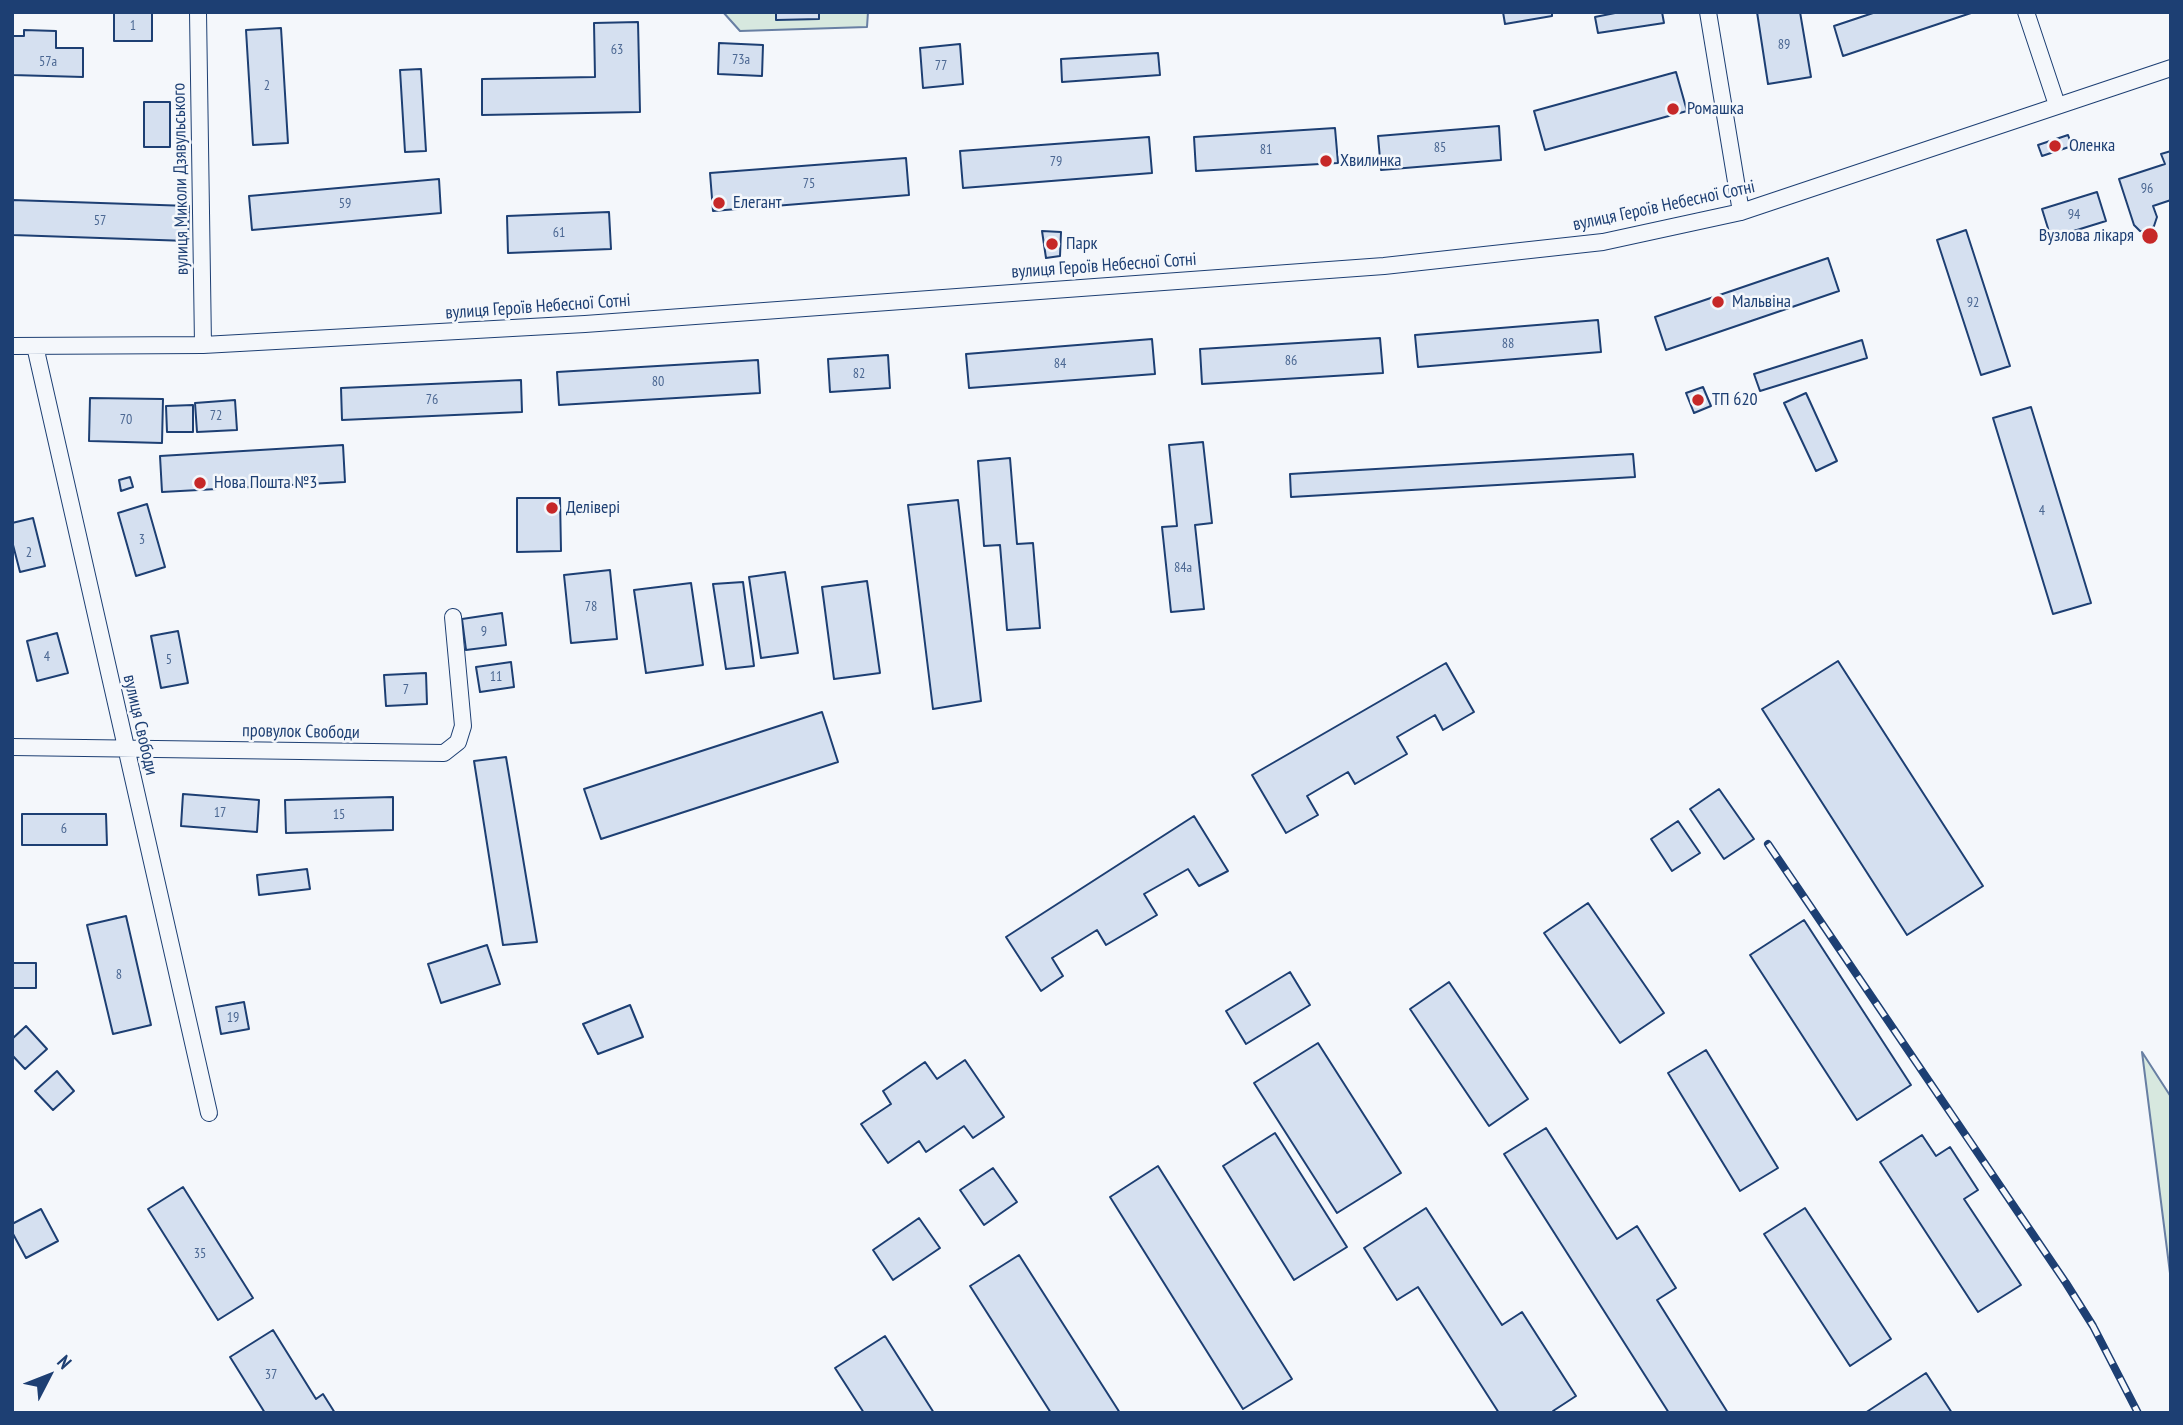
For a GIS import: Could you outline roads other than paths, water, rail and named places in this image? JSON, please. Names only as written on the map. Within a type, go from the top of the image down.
[{"type":"street","name":"вулиця Миколи Дзявульського","points":[[198,12],[203,345]]},
{"type":"street","points":[[1708,12],[1741,212]]},
{"type":"street","points":[[2026,12],[2057,105]]},
{"type":"street","name":"вулиця Героїв Небесної Сотні","points":[[12,346],[203,345],[584,324],[1384,266],[1603,242],[1741,212],[2171,68]]},
{"type":"street","name":"вулиця Свободи","points":[[35,346],[209,1112]]},
{"type":"street","name":"провулок Свободи","points":[[12,747],[444,752],[458,742],[463,726],[453,617]]},
{"type":"railway","points":[[1768,844],[2066,1283],[2093,1326],[2138,1413]]},
{"type":"place","name":"Ромашка","points":[[1673,109]]},
{"type":"place","name":"Оленка","points":[[2055,146]]},
{"type":"place","name":"Хвилинка","points":[[1326,161]]},
{"type":"place","name":"Елегант","points":[[719,203]]},
{"type":"place","name":"Вузлова лікаря","points":[[2150,236]]},
{"type":"place","name":"Парк","points":[[1052,244]]},
{"type":"place","name":"Мальвіна","points":[[1718,302]]},
{"type":"place","name":"ТП 620","points":[[1698,400]]},
{"type":"place","name":"Нова Пошта №3","points":[[200,483]]},
{"type":"place","name":"Делівері","points":[[552,508]]}]
